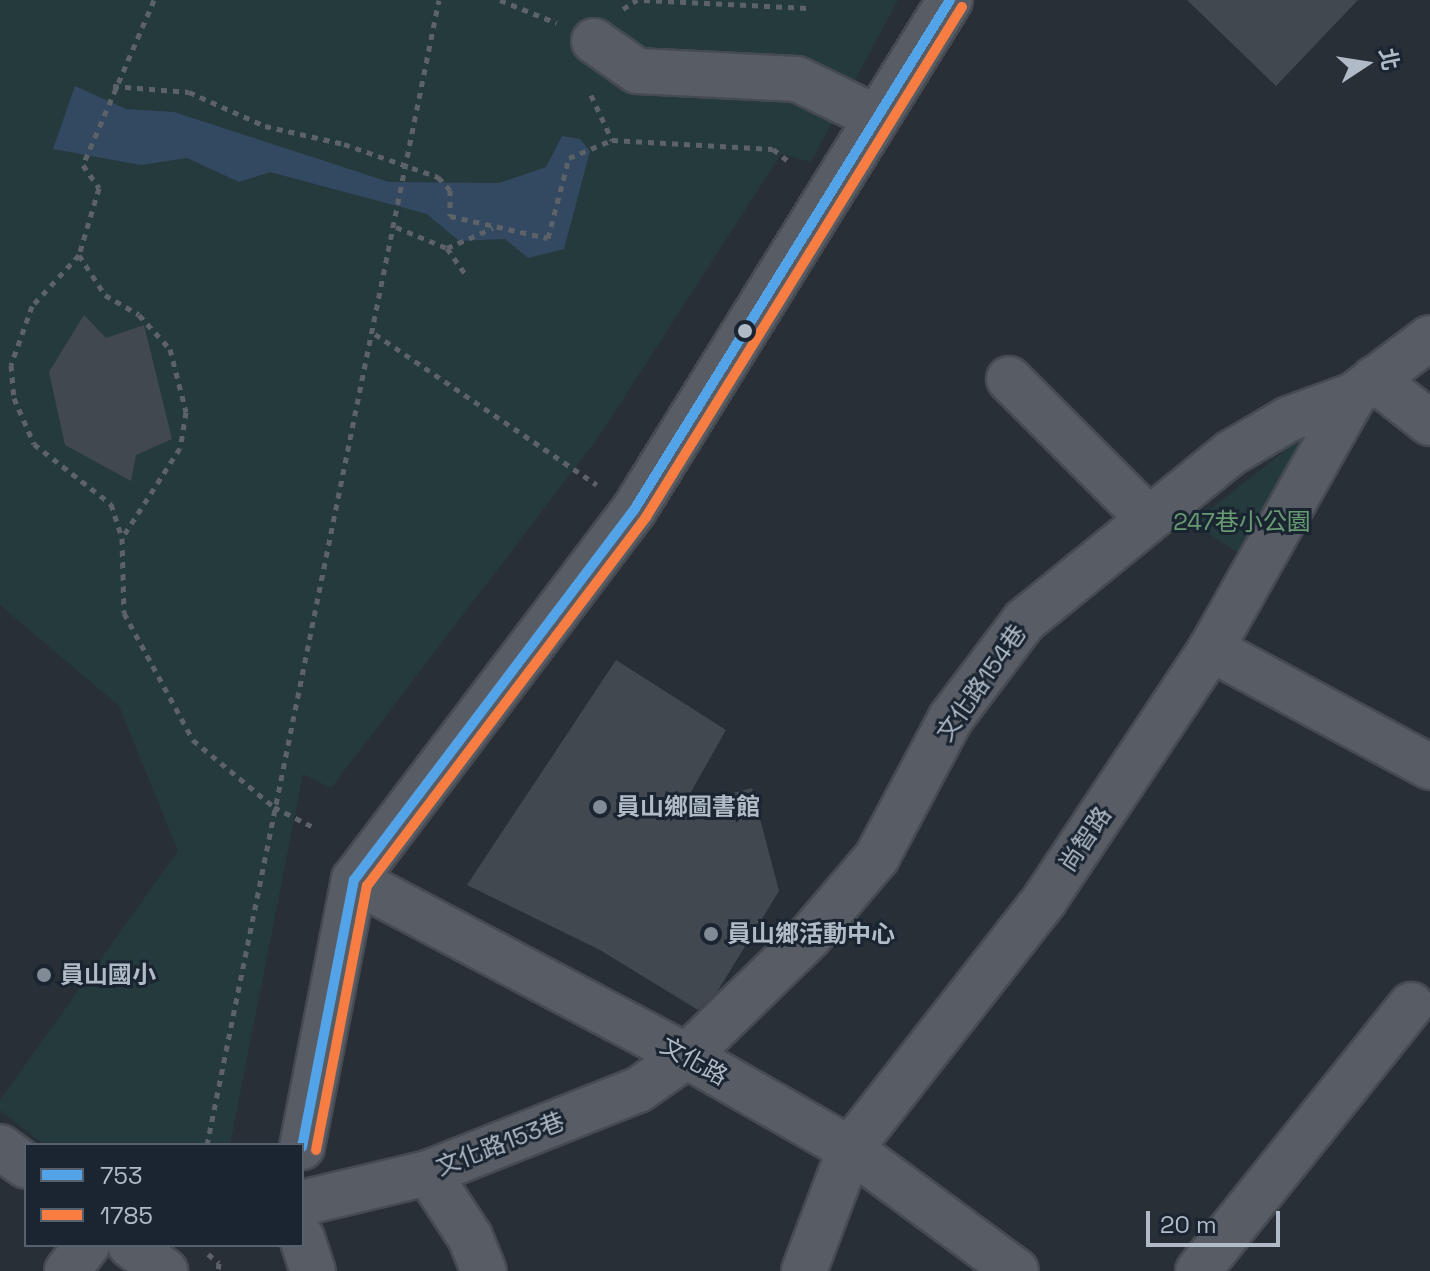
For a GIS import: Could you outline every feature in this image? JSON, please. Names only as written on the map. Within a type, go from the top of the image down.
[{"type":"street","points":[[303,1143],[354,880],[634,510],[950,0]]},
{"type":"street","points":[[594,41],[637,71],[797,79],[877,118]]},
{"type":"street","points":[[1430,338],[1364,387],[1430,423]]},
{"type":"street","points":[[1009,379],[1147,517]]},
{"type":"street","name":"文化路154巷","points":[[687,1056],[809,937],[877,857],[951,718],[1024,621],[1147,517],[1231,453],[1289,419],[1364,387]]},
{"type":"street","name":"尚智路","points":[[804,1271],[850,1149],[1045,899],[1211,649],[1364,387]]},
{"type":"street","points":[[1211,649],[1430,767]]},
{"type":"street","name":"文化路","points":[[354,880],[687,1056],[850,1149],[1016,1271]]},
{"type":"street","points":[[1198,1271],[1411,1005]]},
{"type":"street","name":"文化路153巷","points":[[304,1203],[428,1173],[638,1090],[687,1056]]},
{"type":"street","points":[[0,1147],[24,1165]]},
{"type":"street","points":[[428,1173],[470,1237],[484,1271]]},
{"type":"street","points":[[304,1244],[313,1271]]},
{"type":"street","points":[[67,1271],[85,1247]]},
{"type":"street","points":[[133,1247],[165,1271]]},
{"type":"street","points":[[276,1271],[282,1247]]},
{"type":"path","points":[[154,0],[113,86],[83,165],[99,188],[79,255],[32,306],[11,365],[14,398],[34,444],[111,504],[122,538],[124,613],[148,663],[193,740],[274,807],[317,829]]},
{"type":"path","points":[[207,1143],[274,807],[375,334],[439,0]]},
{"type":"path","points":[[500,0],[594,41]]},
{"type":"path","points":[[644,0],[807,8]]},
{"type":"path","points":[[113,86],[189,92],[265,126],[344,144],[407,170],[438,177],[450,190],[450,216],[548,238],[569,158],[612,140]]},
{"type":"path","points":[[396,227],[447,248],[467,277]]},
{"type":"path","points":[[447,248],[494,227]]},
{"type":"path","points":[[79,255],[105,295],[139,315],[170,349],[186,412],[180,448],[122,538]]},
{"type":"path","points":[[375,334],[634,510]]},
{"type":"green space","points":[[0,0],[898,0],[811,162],[781,154],[600,435],[331,788],[303,774],[230,1143],[41,1143],[0,1110],[0,1100],[178,851],[119,706],[0,605]]},
{"type":"green space","name":"247巷小公園","points":[[1307,433],[1312,442],[1253,563],[1193,523]]},
{"type":"water","points":[[75,86],[126,109],[174,112],[389,182],[499,183],[546,167],[562,136],[580,139],[590,151],[564,249],[528,258],[505,239],[459,241],[427,214],[270,172],[239,182],[187,158],[141,165],[53,149]]},
{"type":"building","points":[[1187,0],[1358,0],[1276,86]]},
{"type":"building","points":[[84,315],[106,338],[144,325],[172,439],[136,455],[131,481],[65,445],[49,372]]},
{"type":"building","name":"員山鄉圖書館","points":[[616,660],[726,730],[683,806],[752,788],[779,891],[717,992],[698,1010],[600,950],[467,885]]},
{"type":"transit line","name":"753","points":[[303,1143],[354,880],[634,510],[950,0]]},
{"type":"transit line","name":"1785","points":[[316,1150],[367,886],[646,517],[962,7]]},
{"type":"place","name":"員山鄉圖書館","points":[[600,807]]},
{"type":"place","name":"員山鄉活動中心","points":[[711,934]]},
{"type":"place","name":"員山國小","points":[[44,975]]}]
